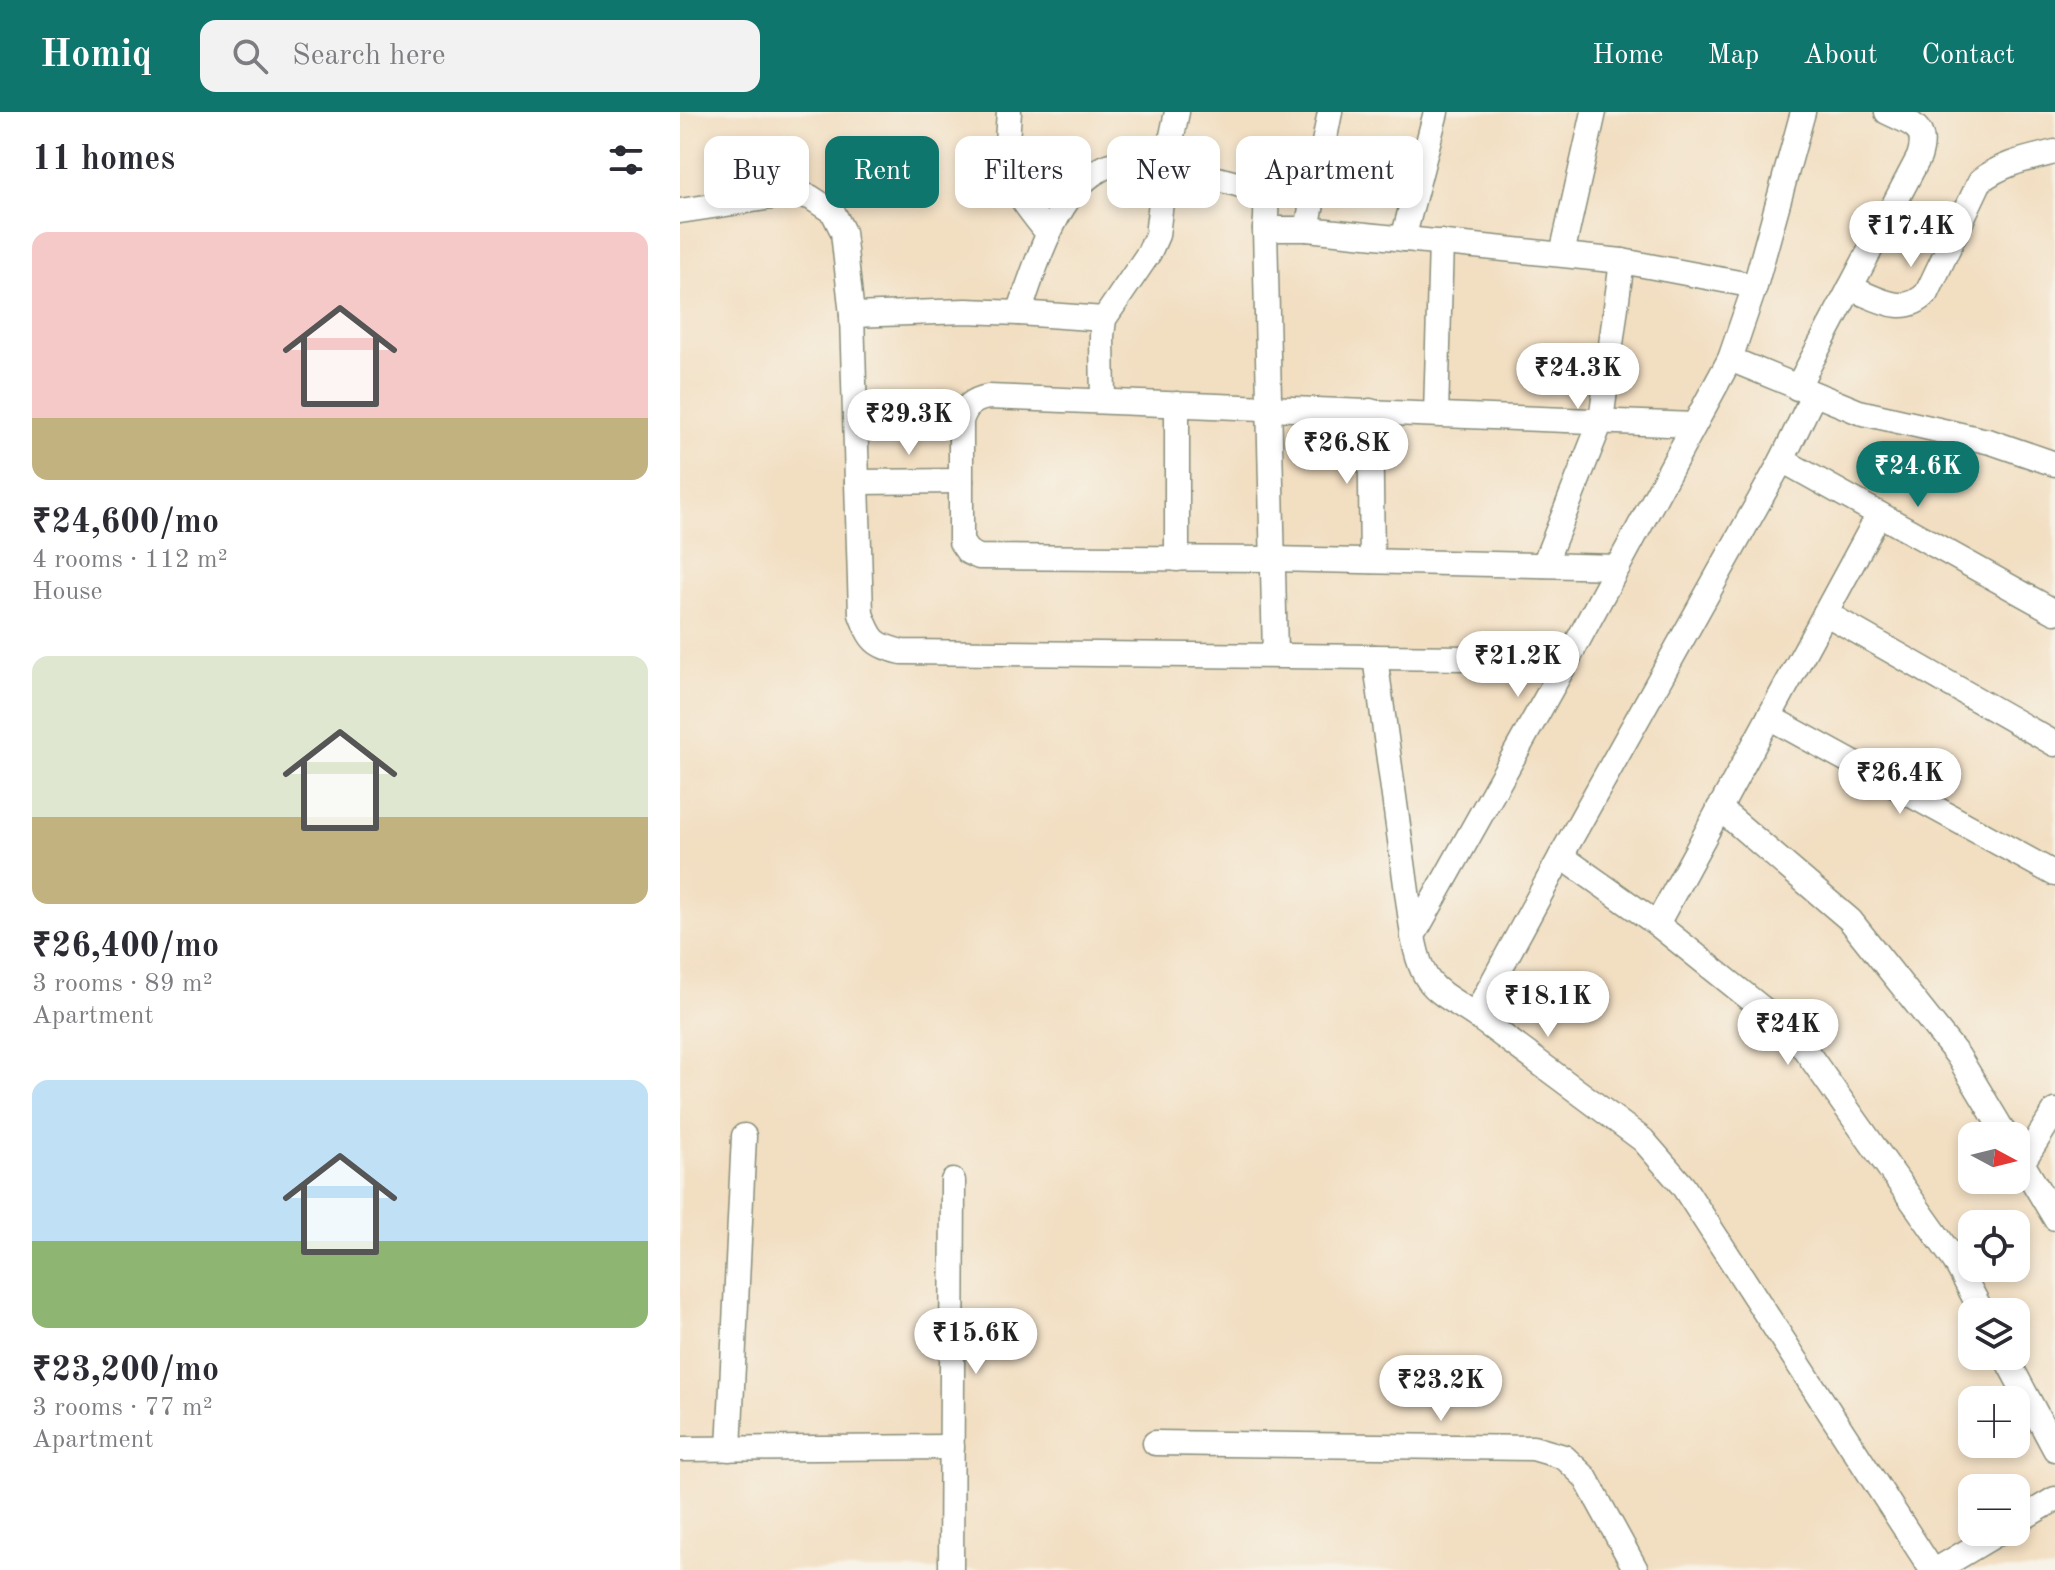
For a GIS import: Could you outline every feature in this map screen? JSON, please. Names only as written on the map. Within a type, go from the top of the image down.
[{"type":"street","points":[[1009,112],[1006,159],[1013,187],[1047,232]]},
{"type":"street","points":[[1172,136],[1177,112]]},
{"type":"street","points":[[1307,229],[1330,112]]},
{"type":"street","points":[[1403,239],[1436,112]]},
{"type":"street","points":[[1562,254],[1594,112]]},
{"type":"street","points":[[1413,936],[1568,659],[1730,359],[1755,286],[1803,112]]},
{"type":"street","points":[[1475,1015],[1782,460],[1805,391],[1850,288],[1923,144],[1922,133],[1914,125],[1887,112]]},
{"type":"street","points":[[1850,288],[1893,304],[1908,307],[1918,303],[1927,293],[1980,181],[1993,170],[2011,163],[2055,152]]},
{"type":"street","points":[[1019,313],[1047,232],[1078,188],[1097,170],[1107,167]]},
{"type":"street","points":[[1220,181],[1249,187],[1262,195],[1266,207],[1275,655]]},
{"type":"street","points":[[680,211],[791,194],[810,197],[833,212],[843,232],[852,315],[861,614],[869,636],[880,647],[902,652],[1568,659]]},
{"type":"street","points":[[1103,401],[1104,319],[1149,253],[1157,235],[1160,208]]},
{"type":"street","points":[[1265,229],[1307,229],[1562,254],[1622,261],[1755,286]]},
{"type":"street","points":[[1436,414],[1441,242]]},
{"type":"street","points":[[1544,565],[1601,421],[1622,261]]},
{"type":"street","points":[[852,315],[966,311],[1104,319]]},
{"type":"street","points":[[1730,359],[1859,412],[1991,442],[2055,464]]},
{"type":"street","points":[[1618,567],[1273,559],[979,557],[968,552],[961,542],[961,421],[966,408],[977,399],[1270,407],[1694,425]]},
{"type":"street","points":[[1177,404],[1177,559]]},
{"type":"street","points":[[1370,411],[1372,561]]},
{"type":"street","points":[[1782,460],[2055,612]]},
{"type":"street","points":[[857,482],[961,481]]},
{"type":"street","points":[[1657,924],[1879,514]]},
{"type":"street","points":[[1825,613],[2055,744]]},
{"type":"street","points":[[1375,657],[1418,965],[1433,987],[1643,1140],[1683,1186],[1934,1570],[1976,1546]]},
{"type":"street","points":[[1769,717],[2055,874]]},
{"type":"street","points":[[1719,808],[1850,920],[1958,1056],[1998,1122]]},
{"type":"street","points":[[1561,856],[1657,924],[1794,1034],[1955,1261],[1975,1298]]},
{"type":"street","points":[[2030,1144],[2055,1111]]},
{"type":"street","points":[[729,1449],[744,1136]]},
{"type":"street","points":[[2030,1176],[2055,1218]]},
{"type":"street","points":[[951,1570],[953,1181]]},
{"type":"street","points":[[2013,1370],[2055,1449]]},
{"type":"street","points":[[1155,1443],[1533,1448],[1564,1457],[1585,1477],[1636,1570]]},
{"type":"street","points":[[680,1449],[952,1447]]},
{"type":"street","points":[[2030,1514],[2055,1499]]}]
